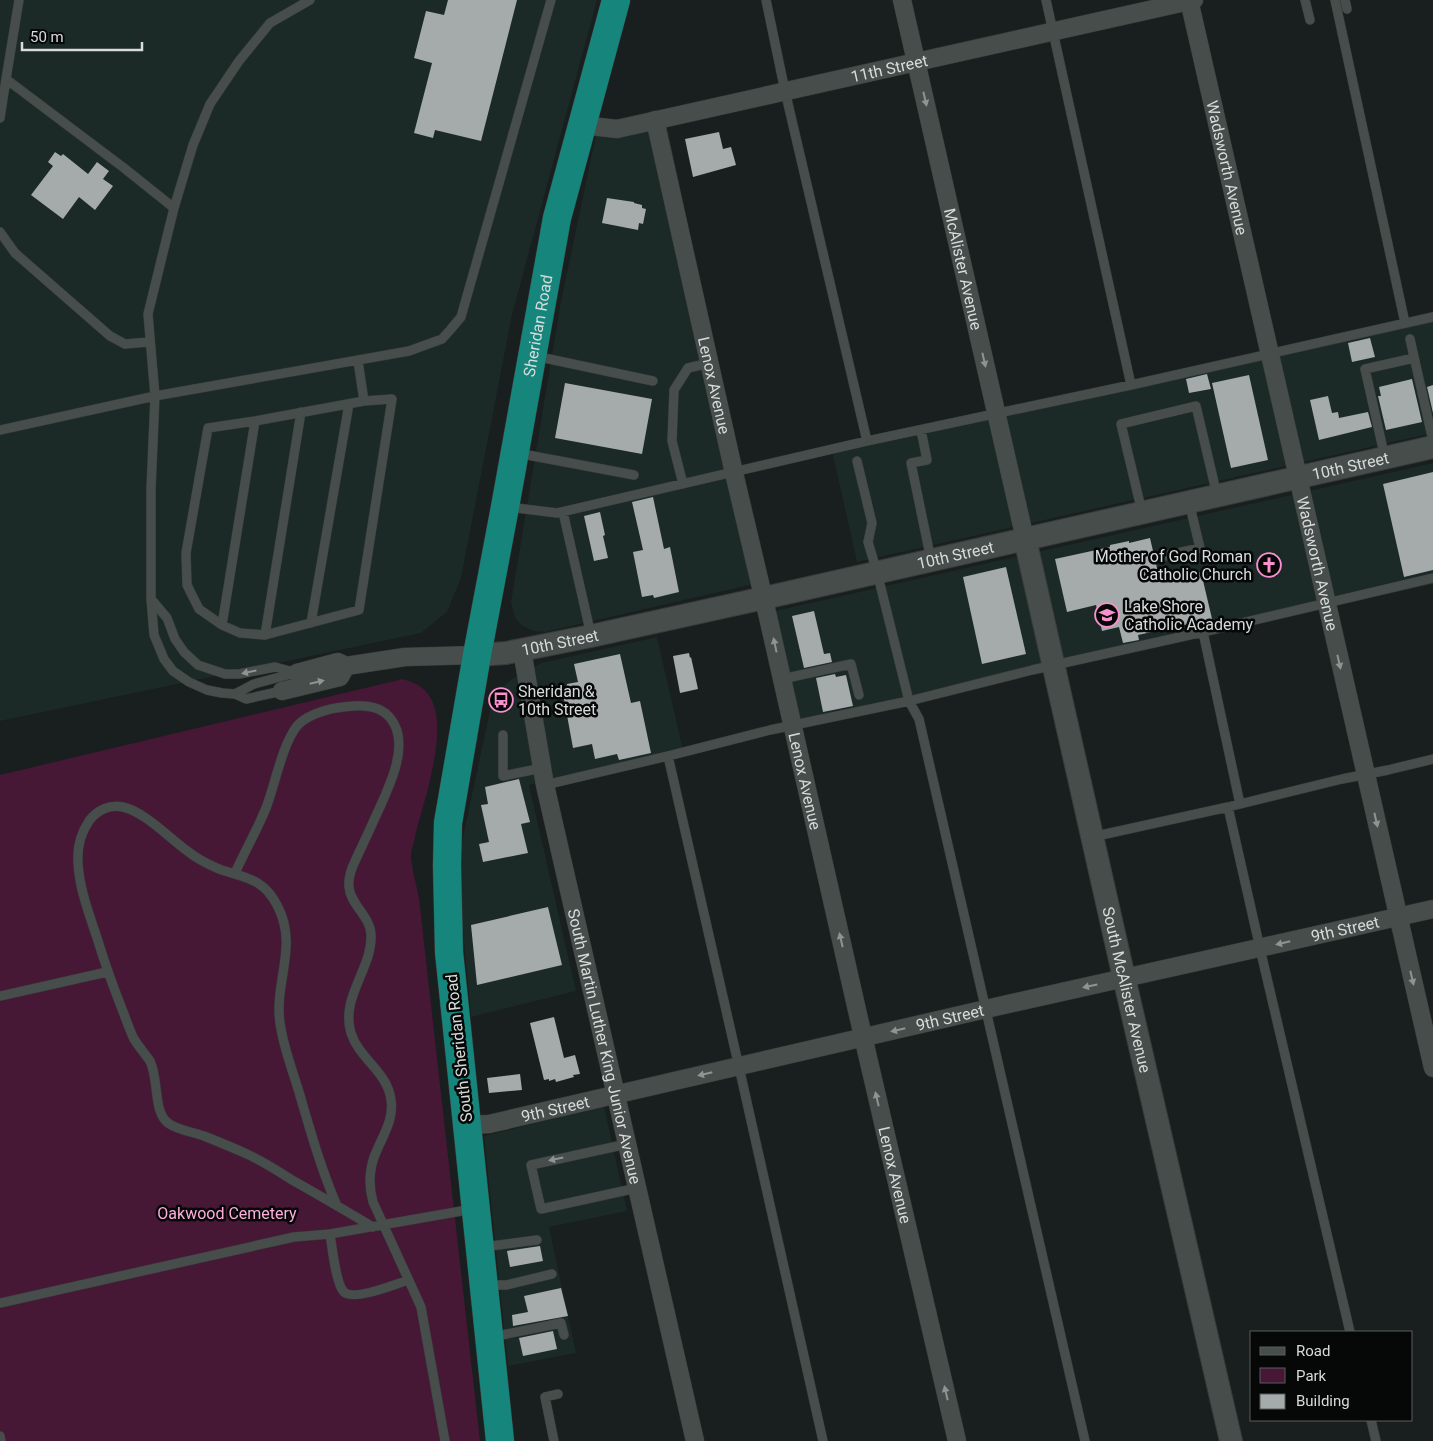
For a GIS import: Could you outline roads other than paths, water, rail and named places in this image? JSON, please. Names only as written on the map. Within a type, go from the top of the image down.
[{"type":"highway","name":"Sheridan Road","points":[[477,655],[557,218],[616,0]]},
{"type":"highway","name":"South Sheridan Road","points":[[477,655],[448,823],[446,866],[449,952],[500,1441]]},
{"type":"street","name":"McAlister Avenue","points":[[902,0],[1025,538]]},
{"type":"street","name":"11th Street","points":[[582,125],[617,129],[1191,0]]},
{"type":"street","name":"Wadsworth Avenue","points":[[1191,0],[1297,478],[1433,1068]]},
{"type":"street","name":"Lenox Avenue","points":[[656,120],[734,472],[956,1441]]},
{"type":"street","name":"10th Street","points":[[477,655],[506,653],[591,636],[1433,447]]},
{"type":"street","name":"South McAlister Avenue","points":[[1025,538],[1231,1441]]},
{"type":"street","name":"South Martin Luther King Junior Avenue","points":[[522,650],[544,776],[695,1441]]},
{"type":"street","points":[[297,673],[338,662],[346,666],[405,657],[477,655]]},
{"type":"street","points":[[282,690],[340,677],[346,666]]},
{"type":"street","name":"9th Street","points":[[467,1125],[489,1124],[986,1009],[1433,909]]},
{"type":"lane","points":[[0,118],[19,0]]},
{"type":"lane","points":[[282,690],[246,699],[235,694],[207,690],[188,682],[173,671],[164,659],[154,636],[151,599],[150,489],[155,396],[148,314],[174,208],[193,144],[210,104],[270,22],[310,0]]},
{"type":"lane","points":[[0,430],[155,396],[409,352],[442,338],[461,317],[551,0]]},
{"type":"lane","points":[[766,0],[785,91],[867,441]]},
{"type":"lane","points":[[1046,0],[1131,385]]},
{"type":"lane","points":[[1306,0],[1310,20]]},
{"type":"lane","points":[[1335,0],[1405,323]]},
{"type":"lane","points":[[6,78],[174,208]]},
{"type":"lane","points":[[0,232],[15,253],[110,336],[125,344],[149,342]]},
{"type":"lane","points":[[505,507],[562,512],[867,441],[1131,385],[1433,317]]},
{"type":"lane","points":[[1410,339],[1433,440]]},
{"type":"lane","points":[[532,355],[653,382]]},
{"type":"lane","points":[[1384,458],[1365,369],[1414,358]]},
{"type":"lane","points":[[358,361],[364,401]]},
{"type":"lane","points":[[683,484],[672,441],[674,390],[688,368],[710,364]]},
{"type":"lane","points":[[392,398],[359,610],[265,635],[240,633],[222,625],[199,609],[187,585],[186,553],[208,428],[348,404],[392,398]]},
{"type":"lane","points":[[311,623],[348,404]]},
{"type":"lane","points":[[1142,513],[1121,424],[1196,406],[1217,496]]},
{"type":"lane","points":[[265,635],[301,412]]},
{"type":"lane","points":[[222,625],[255,421]]},
{"type":"lane","points":[[921,430],[927,460],[910,463],[931,560]]},
{"type":"lane","points":[[515,452],[634,475]]},
{"type":"lane","points":[[857,461],[872,524],[868,542],[908,701],[919,719],[1085,1441]]},
{"type":"lane","points":[[1164,556],[1200,548],[1189,502]]},
{"type":"lane","points":[[562,512],[591,636]]},
{"type":"lane","points":[[502,735],[503,776],[544,776],[668,756],[793,725],[908,701],[1053,665],[1204,632],[1433,578]]},
{"type":"lane","points":[[151,599],[166,618],[175,639],[184,652],[198,665],[225,674],[239,674],[275,667],[297,673]]},
{"type":"lane","points":[[1204,632],[1240,804]]},
{"type":"lane","points":[[782,679],[852,664],[859,695]]},
{"type":"lane","points":[[235,694],[254,684],[297,673]]},
{"type":"lane","points":[[234,873],[266,807],[287,745],[298,725],[316,714],[353,706],[369,706],[388,715],[397,730],[398,750],[396,762],[389,786],[352,868],[349,880],[349,888],[356,904],[365,917],[371,933],[366,961],[351,999],[348,1024],[356,1044],[363,1055],[386,1081],[392,1100],[392,1112],[376,1152],[369,1189],[373,1202],[421,1307],[445,1441]]},
{"type":"lane","points":[[668,756],[740,1066],[823,1441]]},
{"type":"lane","points":[[1092,837],[1433,759]]},
{"type":"lane","points":[[337,1206],[316,1149],[280,1022],[279,1004],[287,941],[286,928],[277,905],[262,885],[250,878],[208,864],[191,854],[133,811],[122,807],[111,807],[102,810],[94,815],[82,833],[79,843],[79,878],[107,972],[134,1038],[154,1071],[158,1106],[162,1116],[166,1122],[172,1125],[204,1136],[253,1157],[337,1206],[373,1226]]},
{"type":"lane","points":[[1228,807],[1350,1331]]},
{"type":"lane","points":[[0,996],[107,972]]},
{"type":"lane","points":[[627,1144],[531,1165],[541,1209],[637,1188]]},
{"type":"lane","points":[[0,1303],[294,1237],[330,1234],[476,1209]]},
{"type":"lane","points":[[330,1234],[338,1280],[343,1292],[355,1295],[388,1288],[408,1280]]},
{"type":"lane","points":[[480,1247],[536,1240]]},
{"type":"lane","points":[[484,1286],[506,1285],[552,1274]]},
{"type":"lane","points":[[490,1338],[561,1324],[564,1336]]},
{"type":"lane","points":[[554,1441],[545,1397],[558,1394]]},
{"type":"lane","points":[[1371,1421],[1376,1441]]},
{"type":"lane","points":[[0,1436],[1,1441]]},
{"type":"place","name":"Mother of God Roman Catholic Church","points":[[1269,565]]},
{"type":"place","name":"Lake Shore Catholic Academy","points":[[1107,615]]},
{"type":"place","name":"Sheridan & 10th Street","points":[[501,700]]},
{"type":"park label","name":"Oakwood Cemetery","points":[[227,1213]]}]
